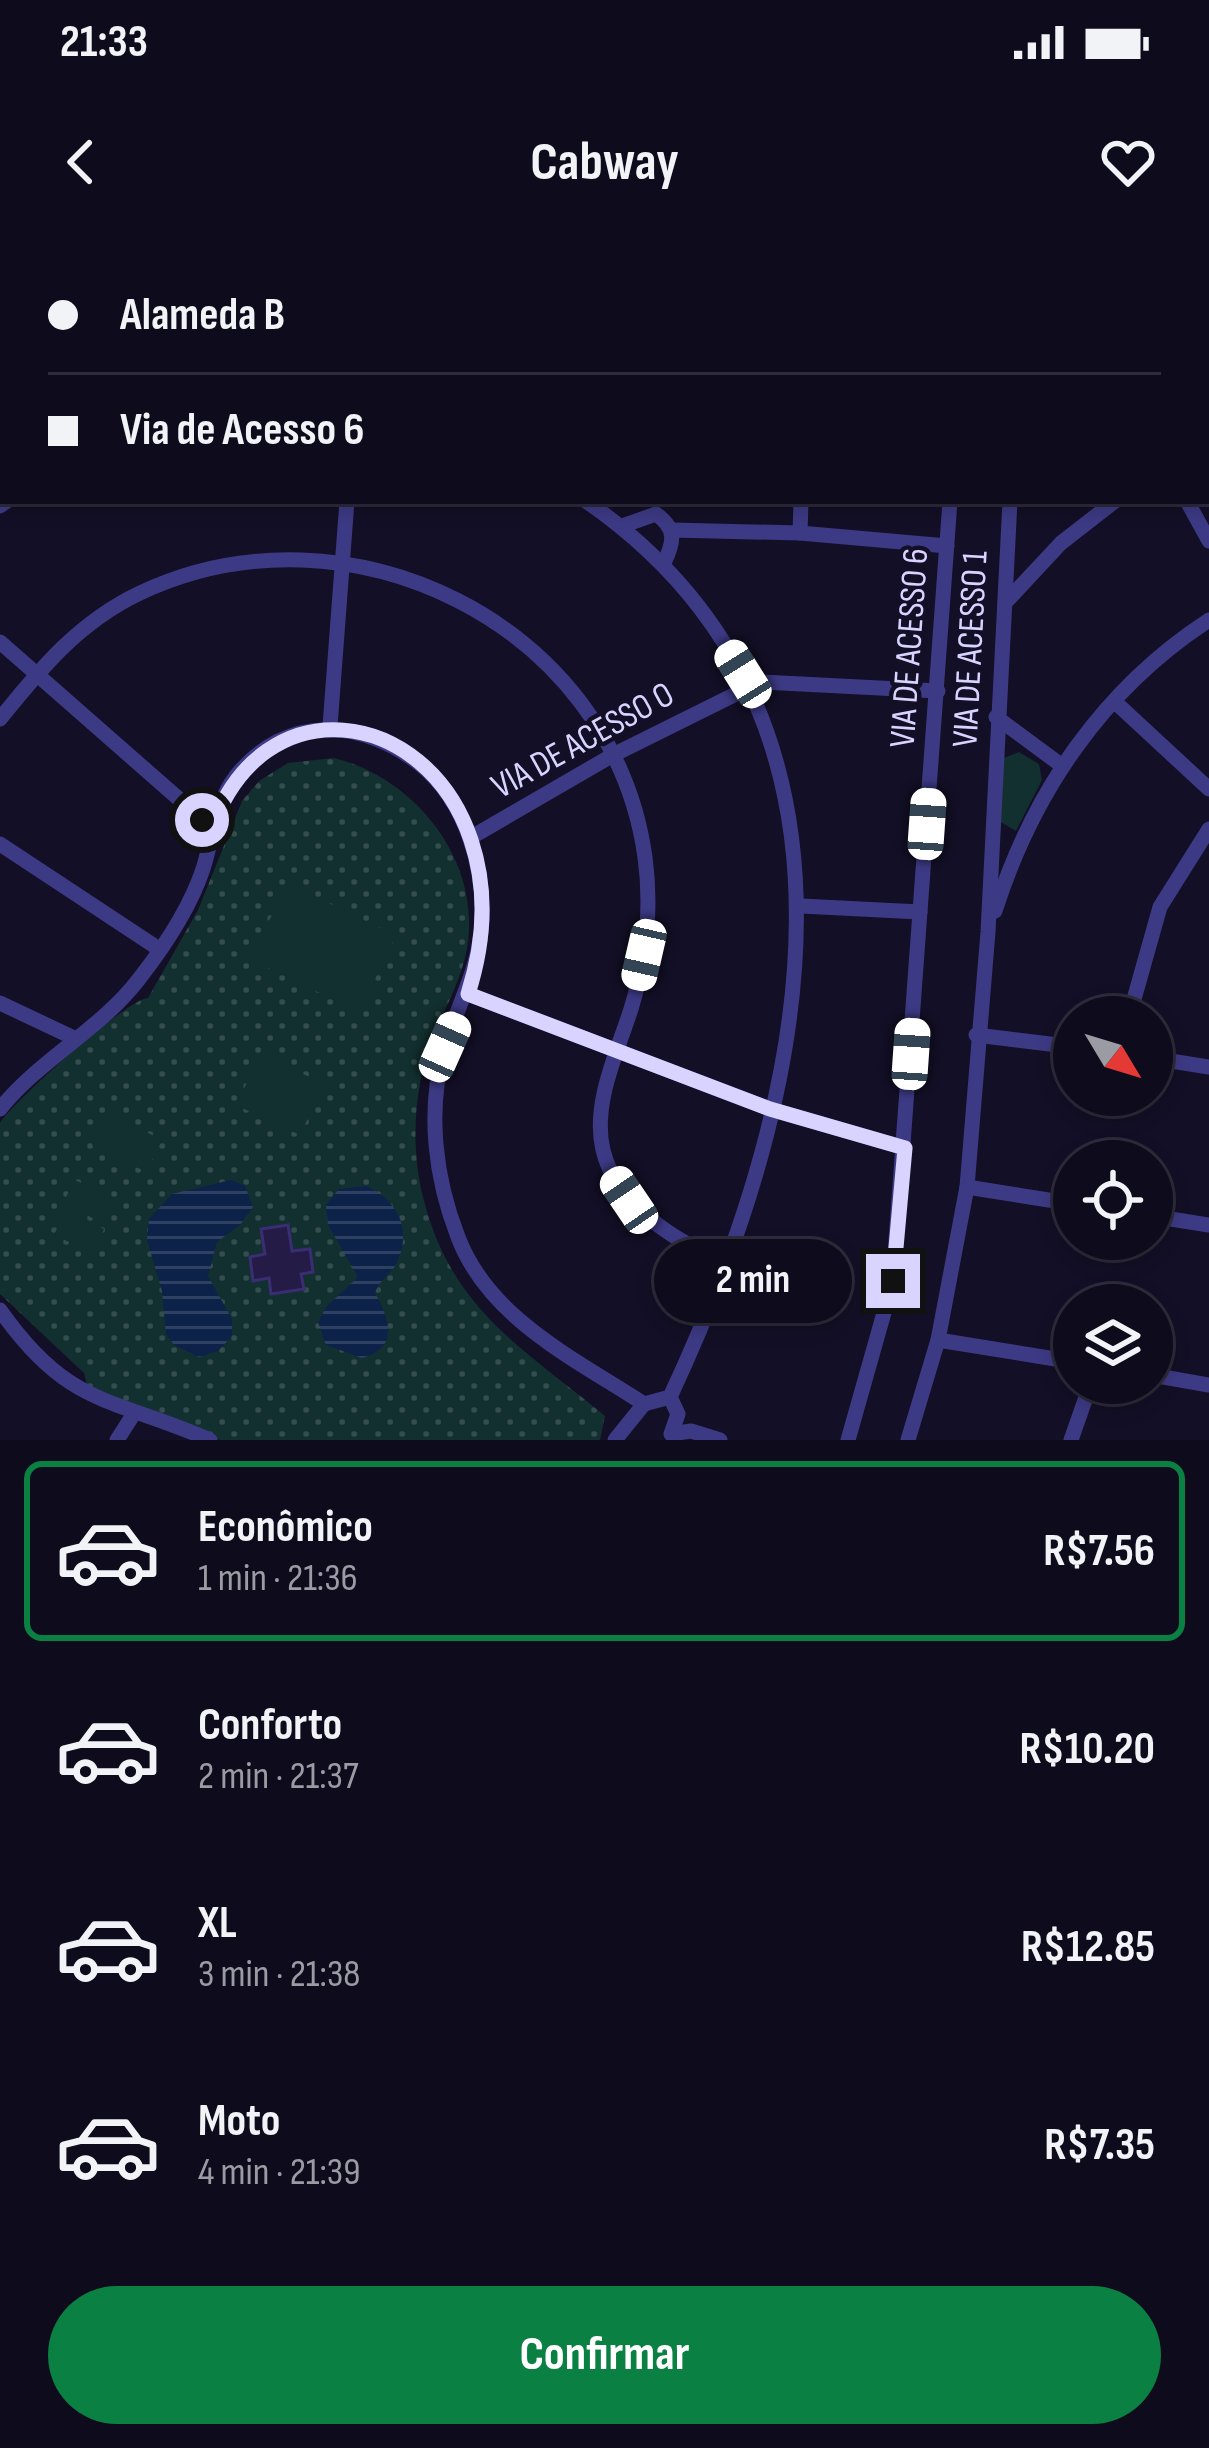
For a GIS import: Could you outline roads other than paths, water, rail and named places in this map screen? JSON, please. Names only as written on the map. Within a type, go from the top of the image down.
[{"type":"street","points":[[330,726],[347,504]]},
{"type":"street","points":[[590,504],[664,563],[749,686],[790,814],[801,906],[794,994],[770,1109],[725,1262],[670,1397],[678,1414],[669,1437]]},
{"type":"street","points":[[800,533],[801,504]]},
{"type":"street","name":"VIA DE ACESSO 6","points":[[848,1440],[893,1281],[950,504]]},
{"type":"street","name":"VIA DE ACESSO 1","points":[[908,1440],[938,1340],[967,1187],[988,932],[1010,504]]},
{"type":"street","points":[[1007,544],[1029,562],[1111,504]]},
{"type":"street","points":[[1189,504],[1209,541]]},
{"type":"street","points":[[622,526],[656,507],[672,530],[674,542],[664,563]]},
{"type":"street","points":[[672,530],[800,533],[947,546]]},
{"type":"street","points":[[1005,603],[1061,543]]},
{"type":"street","points":[[0,719],[36,674],[93,621],[178,577],[275,556],[344,562],[415,578],[491,616],[560,675],[613,755],[637,822],[649,905],[644,955],[599,1121],[613,1176],[654,1222],[725,1262]]},
{"type":"street","points":[[988,932],[1012,857],[1061,765],[1114,701],[1209,620]]},
{"type":"street","points":[[0,642],[212,828]]},
{"type":"street","name":"VIA DE ACESSO O","points":[[470,838],[613,755],[749,686],[788,680],[938,691]]},
{"type":"street","points":[[1114,701],[1209,789]]},
{"type":"street","points":[[996,717],[1061,765]]},
{"type":"street","points":[[0,1109],[122,998],[159,949],[194,890],[212,828],[236,777],[266,749],[330,726],[361,732],[408,755],[428,771],[470,838],[482,897],[480,947],[468,994],[445,1047],[435,1104],[443,1195],[460,1244],[525,1326],[644,1404]]},
{"type":"street","points":[[1135,996],[1160,907],[1209,829]]},
{"type":"street","points":[[0,844],[159,949]]},
{"type":"street","points":[[801,906],[920,912]]},
{"type":"street","points":[[468,994],[770,1109],[905,1148]]},
{"type":"street","points":[[0,1003],[74,1038]]},
{"type":"street","points":[[976,1035],[1053,1044]]},
{"type":"street","points":[[1173,1061],[1209,1067]]},
{"type":"street","points":[[967,1187],[1053,1201]]},
{"type":"street","points":[[1173,1219],[1209,1225]]},
{"type":"street","points":[[0,1310],[44,1364],[76,1388],[134,1415],[210,1440]]},
{"type":"street","points":[[938,1340],[1053,1359]]},
{"type":"street","points":[[1173,1379],[1209,1385]]},
{"type":"street","points":[[615,1440],[644,1404],[670,1397]]},
{"type":"street","points":[[1071,1440],[1084,1404]]},
{"type":"street","points":[[117,1440],[134,1415]]},
{"type":"street","points":[[669,1437],[691,1431],[720,1440]]},
{"type":"water","points":[[231,1180],[245,1186],[253,1207],[240,1225],[217,1242],[208,1276],[232,1319],[232,1336],[218,1351],[199,1357],[174,1345],[166,1334],[162,1291],[147,1240],[149,1219],[172,1194]]},
{"type":"water","points":[[366,1186],[393,1206],[403,1236],[396,1265],[375,1293],[387,1322],[387,1340],[362,1358],[326,1345],[318,1322],[326,1307],[358,1277],[328,1225],[326,1205],[339,1189]]}]
